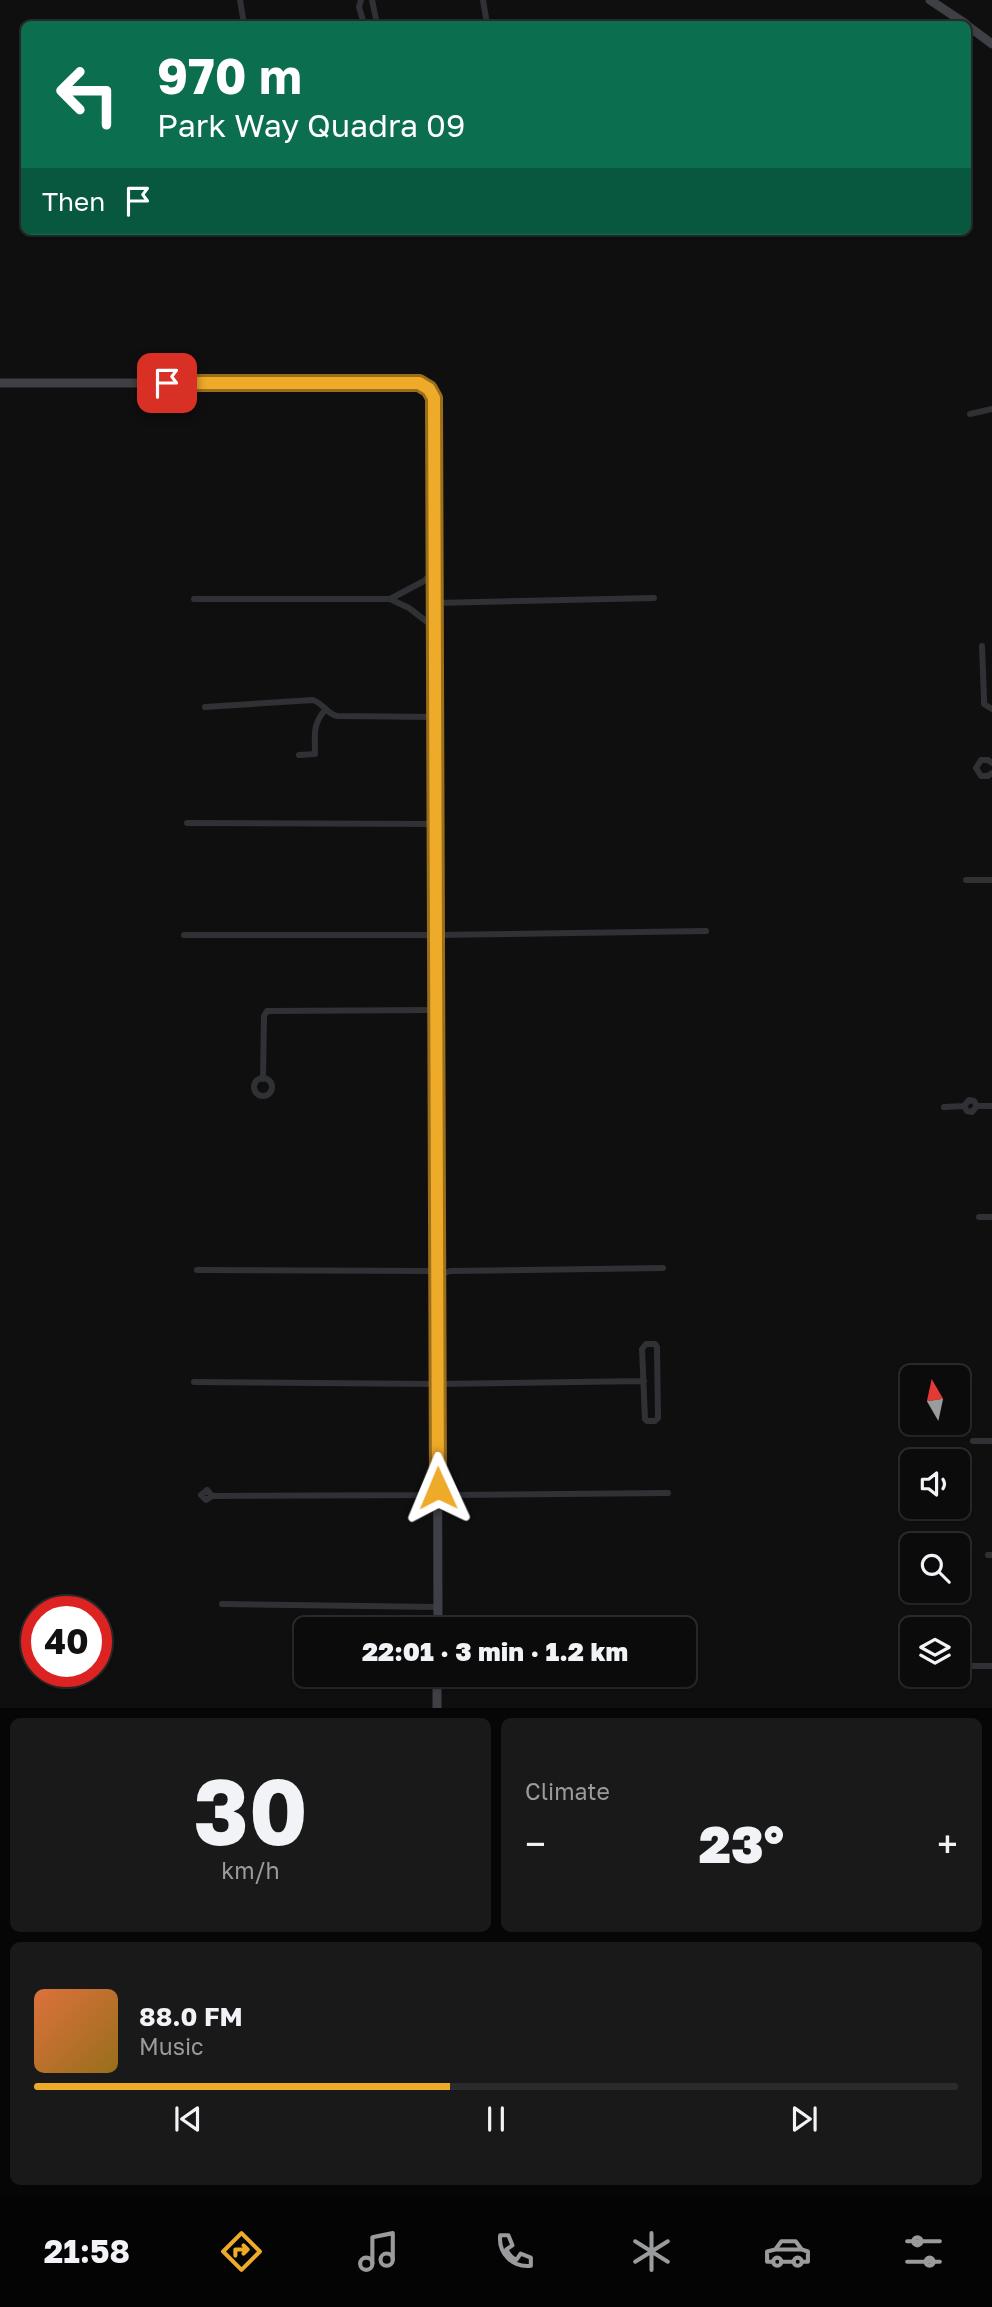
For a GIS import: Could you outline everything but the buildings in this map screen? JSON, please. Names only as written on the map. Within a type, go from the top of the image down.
[{"type":"street","points":[[240,0],[244,21]]},
{"type":"street","points":[[361,0],[359,7],[363,21]]},
{"type":"street","points":[[372,0],[376,21]]},
{"type":"street","points":[[483,0],[486,21]]},
{"type":"street","points":[[930,0],[961,21]]},
{"type":"street","points":[[971,28],[992,44]]},
{"type":"street","points":[[0,383],[422,384],[434,398],[438,1617]]},
{"type":"street","points":[[970,414],[992,409]]},
{"type":"street","points":[[194,599],[390,599],[410,590],[435,571]]},
{"type":"street","points":[[409,608],[410,590]]},
{"type":"street","points":[[435,603],[654,598]]},
{"type":"street","points":[[390,599],[409,608],[435,628]]},
{"type":"street","points":[[982,646],[984,704],[992,709]]},
{"type":"street","points":[[205,707],[308,700],[317,701],[332,715],[345,717],[436,717]]},
{"type":"street","points":[[299,755],[315,754],[317,719],[326,709]]},
{"type":"street","points":[[992,763],[981,760],[976,768],[981,776],[992,773]]},
{"type":"street","points":[[187,823],[436,824]]},
{"type":"street","points":[[966,880],[992,880]]},
{"type":"street","points":[[184,934],[436,935],[706,931]]},
{"type":"street","points":[[263,1079],[264,1016],[267,1011],[436,1010]]},
{"type":"street","points":[[944,1107],[964,1106],[969,1100],[976,1105],[992,1106]]},
{"type":"street","points":[[979,1217],[992,1217]]},
{"type":"street","points":[[197,1270],[663,1268]]},
{"type":"street","points":[[655,1345],[658,1418],[655,1421],[645,1419],[643,1381],[643,1346],[655,1345]]},
{"type":"street","points":[[194,1382],[436,1384],[643,1381]]},
{"type":"street","points":[[974,1441],[992,1441]]},
{"type":"street","points":[[212,1496],[668,1493]]},
{"type":"street","points":[[438,1496],[450,1495]]},
{"type":"street","points":[[222,1604],[438,1606]]},
{"type":"street","points":[[970,1666],[992,1666]]},
{"type":"street","points":[[437,1687],[437,1708]]},
{"type":"route","points":[[167,383],[419,383],[429,389],[434,398],[438,1488]]}]
